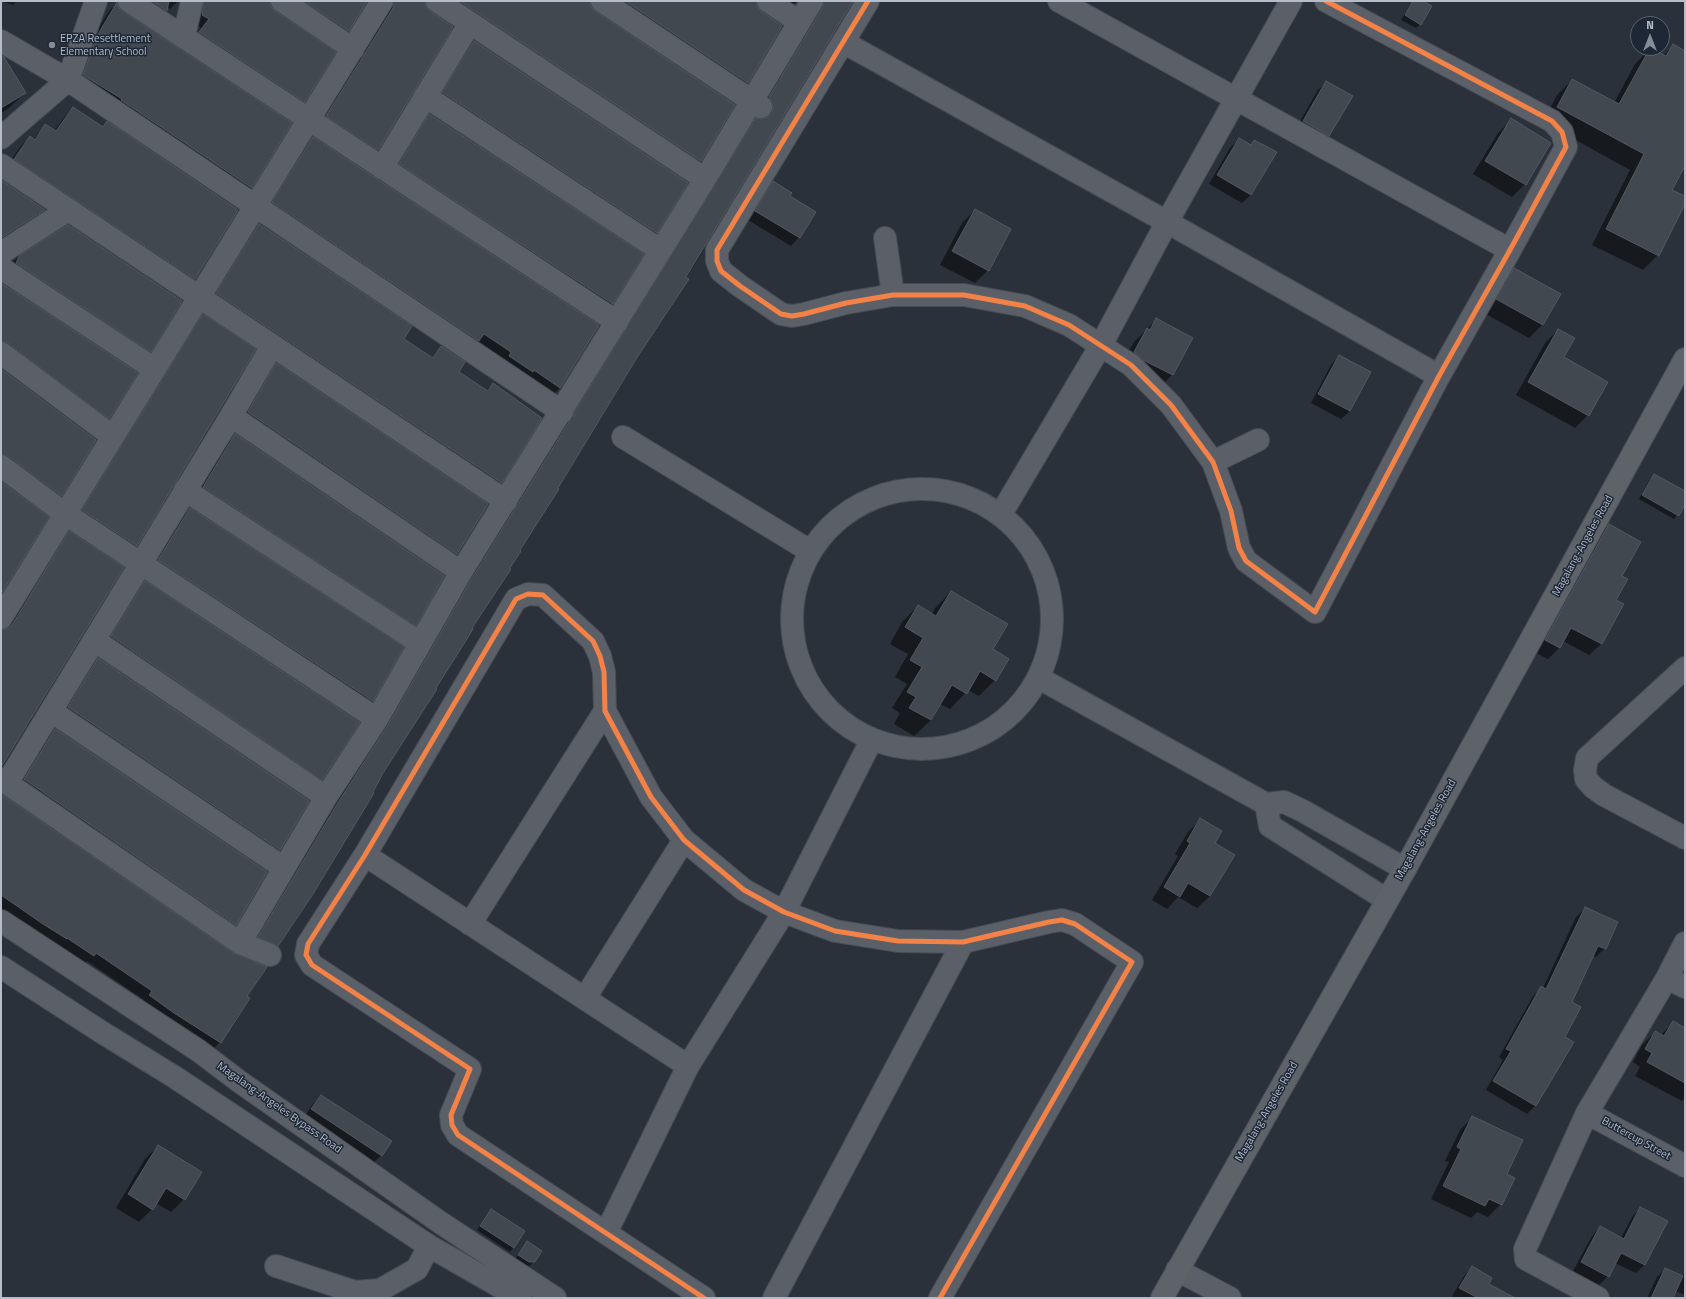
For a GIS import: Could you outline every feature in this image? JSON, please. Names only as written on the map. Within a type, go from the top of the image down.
[{"type":"main road","name":"Magalang-Angeles Road","points":[[1162,1298],[1405,869],[1685,359]]},
{"type":"street","points":[[1,138],[68,80],[96,1]]},
{"type":"street","points":[[129,1],[616,322]]},
{"type":"street","points":[[184,36],[192,1]]},
{"type":"street","points":[[282,1],[353,49]]},
{"type":"street","points":[[1,618],[64,513],[382,1]]},
{"type":"street","points":[[436,1],[705,179]]},
{"type":"street","points":[[602,1],[757,103]]},
{"type":"street","points":[[768,1],[799,22]]},
{"type":"street","points":[[240,942],[326,798],[377,719],[461,572],[562,412],[660,250],[705,179],[757,103],[799,22],[812,1]]},
{"type":"street","points":[[868,1],[718,250],[717,261],[722,271],[729,278],[781,314],[792,316],[846,303],[893,295],[964,295],[1025,306],[1069,325],[1130,365],[1171,405],[1213,462],[1231,511],[1240,548],[1246,561],[1315,612],[1439,376],[1566,148],[1562,132],[1552,121],[1326,1]]},
{"type":"street","points":[[1059,1],[1510,250]]},
{"type":"street","points":[[1001,514],[1101,345],[1166,222],[1291,1]]},
{"type":"street","points":[[382,168],[470,23]]},
{"type":"street","points":[[1,41],[68,80],[562,412]]},
{"type":"street","points":[[843,42],[1439,376]]},
{"type":"street","points":[[425,96],[660,250]]},
{"type":"street","points":[[1,165],[506,501]]},
{"type":"street","points":[[1,253],[68,210]]},
{"type":"street","points":[[885,238],[893,295]]},
{"type":"street","points":[[1,268],[154,368]]},
{"type":"street","points":[[270,955],[240,942],[4,781],[51,711],[272,346]]},
{"type":"street","points":[[1,353],[112,436]]},
{"type":"street","points":[[231,416],[461,572]]},
{"type":"street","points":[[622,437],[810,551]]},
{"type":"street","points":[[1213,462],[1258,440]]},
{"type":"street","points":[[1,466],[64,513],[377,719]]},
{"type":"street","points":[[185,490],[420,643]]},
{"type":"street","points":[[907,490],[950,492],[1001,514],[1026,540],[1040,562],[1050,593],[1053,629],[1046,661],[1039,678],[1023,702],[985,734],[947,747],[905,748],[872,739],[837,719],[807,682],[793,642],[791,610],[796,582],[810,551],[838,519],[867,501],[907,490]]},
{"type":"street","points":[[704,1298],[458,1135],[452,1125],[451,1115],[470,1069],[312,964],[306,955],[308,944],[365,855],[516,599],[528,594],[543,595],[592,641],[600,656],[604,672],[605,711],[650,797],[684,840],[744,890],[784,912],[835,930],[898,941],[963,942],[1062,920],[1075,924],[1132,962],[940,1298]]},
{"type":"street","points":[[94,640],[326,798]]},
{"type":"street","points":[[1039,678],[1266,804],[1284,802],[1303,811],[1405,869]]},
{"type":"street","points":[[1681,678],[1587,758],[1585,770],[1586,779],[1593,787],[1604,795],[1685,838]]},
{"type":"street","points":[[51,711],[284,868]]},
{"type":"street","points":[[470,924],[605,711]]},
{"type":"street","points":[[606,1233],[688,1066],[784,912],[872,739]]},
{"type":"street","points":[[1266,804],[1270,826],[1387,900]]},
{"type":"street","points":[[585,998],[684,840]]},
{"type":"street","points":[[365,855],[688,1066]]},
{"type":"street","name":"Magalang-Angeles Bypass Road","points":[[1,921],[199,1051],[246,1086],[441,1223],[555,1298]]},
{"type":"street","points":[[774,1298],[963,942]]},
{"type":"street","points":[[1598,1298],[1526,1259],[1525,1249],[1587,1113],[1676,983],[1685,943]]},
{"type":"street","points":[[1,968],[102,1033],[173,1076],[429,1246],[516,1297]]},
{"type":"street","name":"Buttercup Street","points":[[1587,1113],[1685,1166]]},
{"type":"street","points":[[276,1266],[355,1292],[380,1290],[417,1269],[429,1246]]},
{"type":"street","points":[[1177,1270],[1230,1298]]},
{"type":"building","points":[[152,1],[169,1],[167,11]]},
{"type":"building","points":[[204,1],[270,1],[271,7],[275,11],[336,52],[305,102],[199,32],[209,19],[202,15]]},
{"type":"building","points":[[304,1],[367,1],[349,31]]},
{"type":"building","points":[[394,1],[425,1],[426,7],[430,11],[453,27],[378,150],[326,116],[393,8]]},
{"type":"building","points":[[460,1],[590,1],[591,7],[595,11],[735,105],[701,161]]},
{"type":"building","points":[[625,1],[756,1],[757,7],[761,11],[782,26],[748,83]]},
{"type":"building","points":[[824,1],[853,1],[686,277],[689,279],[638,356],[558,488],[559,489],[520,550],[521,551],[510,568],[511,569],[472,628],[473,629],[436,688],[437,689],[383,773],[373,792],[374,793],[313,894],[278,946],[258,937],[337,804],[388,725],[472,578],[569,422],[573,419],[574,413],[756,118],[766,118],[772,114],[773,107],[769,97],[823,7]]},
{"type":"building","points":[[1413,1],[1423,1],[1432,6],[1421,25],[1405,15]]},
{"type":"building","points":[[117,2],[118,7],[122,11],[292,123],[252,188],[121,100],[122,99],[83,75],[97,36]]},
{"type":"building","points":[[474,41],[688,183],[657,233],[442,92]]},
{"type":"building","points":[[1673,44],[1685,51],[1685,166],[1672,190],[1685,196],[1685,204],[1659,256],[1606,229],[1644,154],[1557,107],[1572,79],[1619,104],[1646,56],[1670,56],[1670,49]]},
{"type":"building","points":[[1,55],[4,57],[26,93],[1,108]]},
{"type":"building","points":[[1326,81],[1353,96],[1329,136],[1303,121]]},
{"type":"building","points":[[73,107],[103,127],[107,121],[238,210],[195,279],[14,159],[30,136],[35,140],[45,124],[56,131]]},
{"type":"building","points":[[429,114],[644,254],[613,304],[399,164]]},
{"type":"building","points":[[1511,118],[1551,143],[1526,185],[1485,161]]},
{"type":"building","points":[[313,137],[599,325],[560,388],[534,370],[533,372],[509,356],[511,352],[484,334],[479,341],[272,202]]},
{"type":"building","points":[[1239,138],[1251,145],[1254,140],[1277,152],[1251,195],[1217,175]]},
{"type":"building","points":[[1,180],[45,210],[1,238]]},
{"type":"building","points":[[773,181],[792,193],[790,196],[816,212],[800,238],[755,211]]},
{"type":"building","points":[[975,209],[1011,229],[989,271],[952,251]]},
{"type":"building","points":[[259,224],[412,326],[404,339],[433,358],[441,346],[465,362],[459,372],[488,391],[493,383],[542,418],[502,483],[216,293]]},
{"type":"building","points":[[68,225],[182,301],[151,352],[16,263],[20,255]]},
{"type":"building","points":[[1514,268],[1561,294],[1543,325],[1496,299]]},
{"type":"building","points":[[1,283],[138,373],[109,419],[8,343],[1,341]]},
{"type":"building","points":[[203,314],[256,349],[137,546],[82,510]]},
{"type":"building","points":[[1156,318],[1193,338],[1173,375],[1143,360],[1134,352],[1147,328],[1150,330]]},
{"type":"building","points":[[1558,329],[1575,338],[1564,357],[1608,382],[1589,416],[1528,382]]},
{"type":"building","points":[[1339,355],[1371,372],[1350,411],[1318,394]]},
{"type":"building","points":[[276,363],[488,504],[457,554],[248,412]]},
{"type":"building","points":[[1,369],[96,440],[62,496],[8,456],[1,454]]},
{"type":"building","points":[[235,434],[444,576],[416,626],[203,487]]},
{"type":"building","points":[[1654,474],[1685,491],[1685,504],[1679,516],[1642,495]]},
{"type":"building","points":[[1,482],[49,517],[1,594]]},
{"type":"building","points":[[190,508],[404,647],[373,701],[158,560]]},
{"type":"building","points":[[1609,524],[1641,542],[1622,576],[1628,579],[1616,600],[1624,604],[1602,644],[1571,628],[1560,648],[1545,640]]},
{"type":"building","points":[[69,531],[124,567],[1,767],[1,630],[7,629],[12,625]]},
{"type":"building","points":[[145,581],[360,723],[322,780],[111,636]]},
{"type":"building","points":[[951,591],[1008,624],[993,649],[1009,659],[996,681],[980,671],[967,694],[952,685],[931,720],[909,708],[916,697],[907,692],[922,667],[910,660],[923,638],[905,627],[918,605],[936,616]]},
{"type":"building","points":[[98,658],[309,801],[280,850],[68,707]]},
{"type":"building","points":[[55,729],[267,872],[236,925],[24,779]]},
{"type":"building","points":[[1,794],[233,953],[267,967],[247,996],[250,998],[221,1043],[149,995],[152,991],[96,953],[94,956],[43,924],[1,895]]},
{"type":"building","points":[[1200,818],[1222,831],[1215,843],[1235,855],[1210,896],[1188,883],[1180,897],[1164,887],[1190,843],[1187,841]]},
{"type":"building","points":[[1585,907],[1618,922],[1606,949],[1598,946],[1572,1002],[1581,1007],[1565,1037],[1574,1042],[1536,1106],[1493,1081],[1511,1051],[1506,1049],[1541,986],[1546,989]]},
{"type":"building","points":[[1673,1021],[1685,1028],[1685,1083],[1647,1062],[1652,1053],[1645,1049],[1655,1031],[1664,1036]]},
{"type":"building","points":[[321,1095],[392,1141],[382,1156],[311,1109]]},
{"type":"building","points":[[1472,1116],[1523,1140],[1507,1174],[1515,1178],[1502,1205],[1489,1199],[1485,1206],[1443,1186],[1461,1149],[1457,1147]]},
{"type":"building","points":[[158,1145],[202,1172],[185,1200],[166,1188],[153,1210],[128,1194]]},
{"type":"building","points":[[1640,1207],[1668,1221],[1645,1265],[1621,1253],[1609,1277],[1581,1262],[1600,1226],[1624,1239]]},
{"type":"building","points":[[491,1209],[525,1231],[514,1248],[480,1226]]},
{"type":"building","points":[[527,1241],[542,1251],[535,1262],[529,1262],[518,1255]]},
{"type":"building","points":[[1472,1266],[1492,1278],[1489,1284],[1515,1298],[1478,1298],[1459,1288]]},
{"type":"building","points":[[1665,1268],[1683,1276],[1673,1298],[1651,1298]]},
{"type":"cycle path","points":[[868,1],[717,250],[717,261],[721,271],[781,314],[792,316],[846,303],[893,295],[964,295],[1025,306],[1069,325],[1131,365],[1171,405],[1213,462],[1231,511],[1239,548],[1246,561],[1315,612],[1439,376],[1566,147],[1562,132],[1552,121],[1326,1]]},
{"type":"cycle path","points":[[704,1298],[458,1135],[452,1125],[451,1115],[470,1069],[312,965],[306,955],[308,944],[365,855],[516,599],[528,594],[543,595],[593,641],[600,656],[604,672],[605,711],[651,797],[684,840],[744,890],[784,912],[835,931],[898,941],[963,942],[1062,920],[1075,924],[1132,962],[940,1298]]},
{"type":"place","name":"EPZA Resettlement Elementary School","points":[[52,45]]}]
